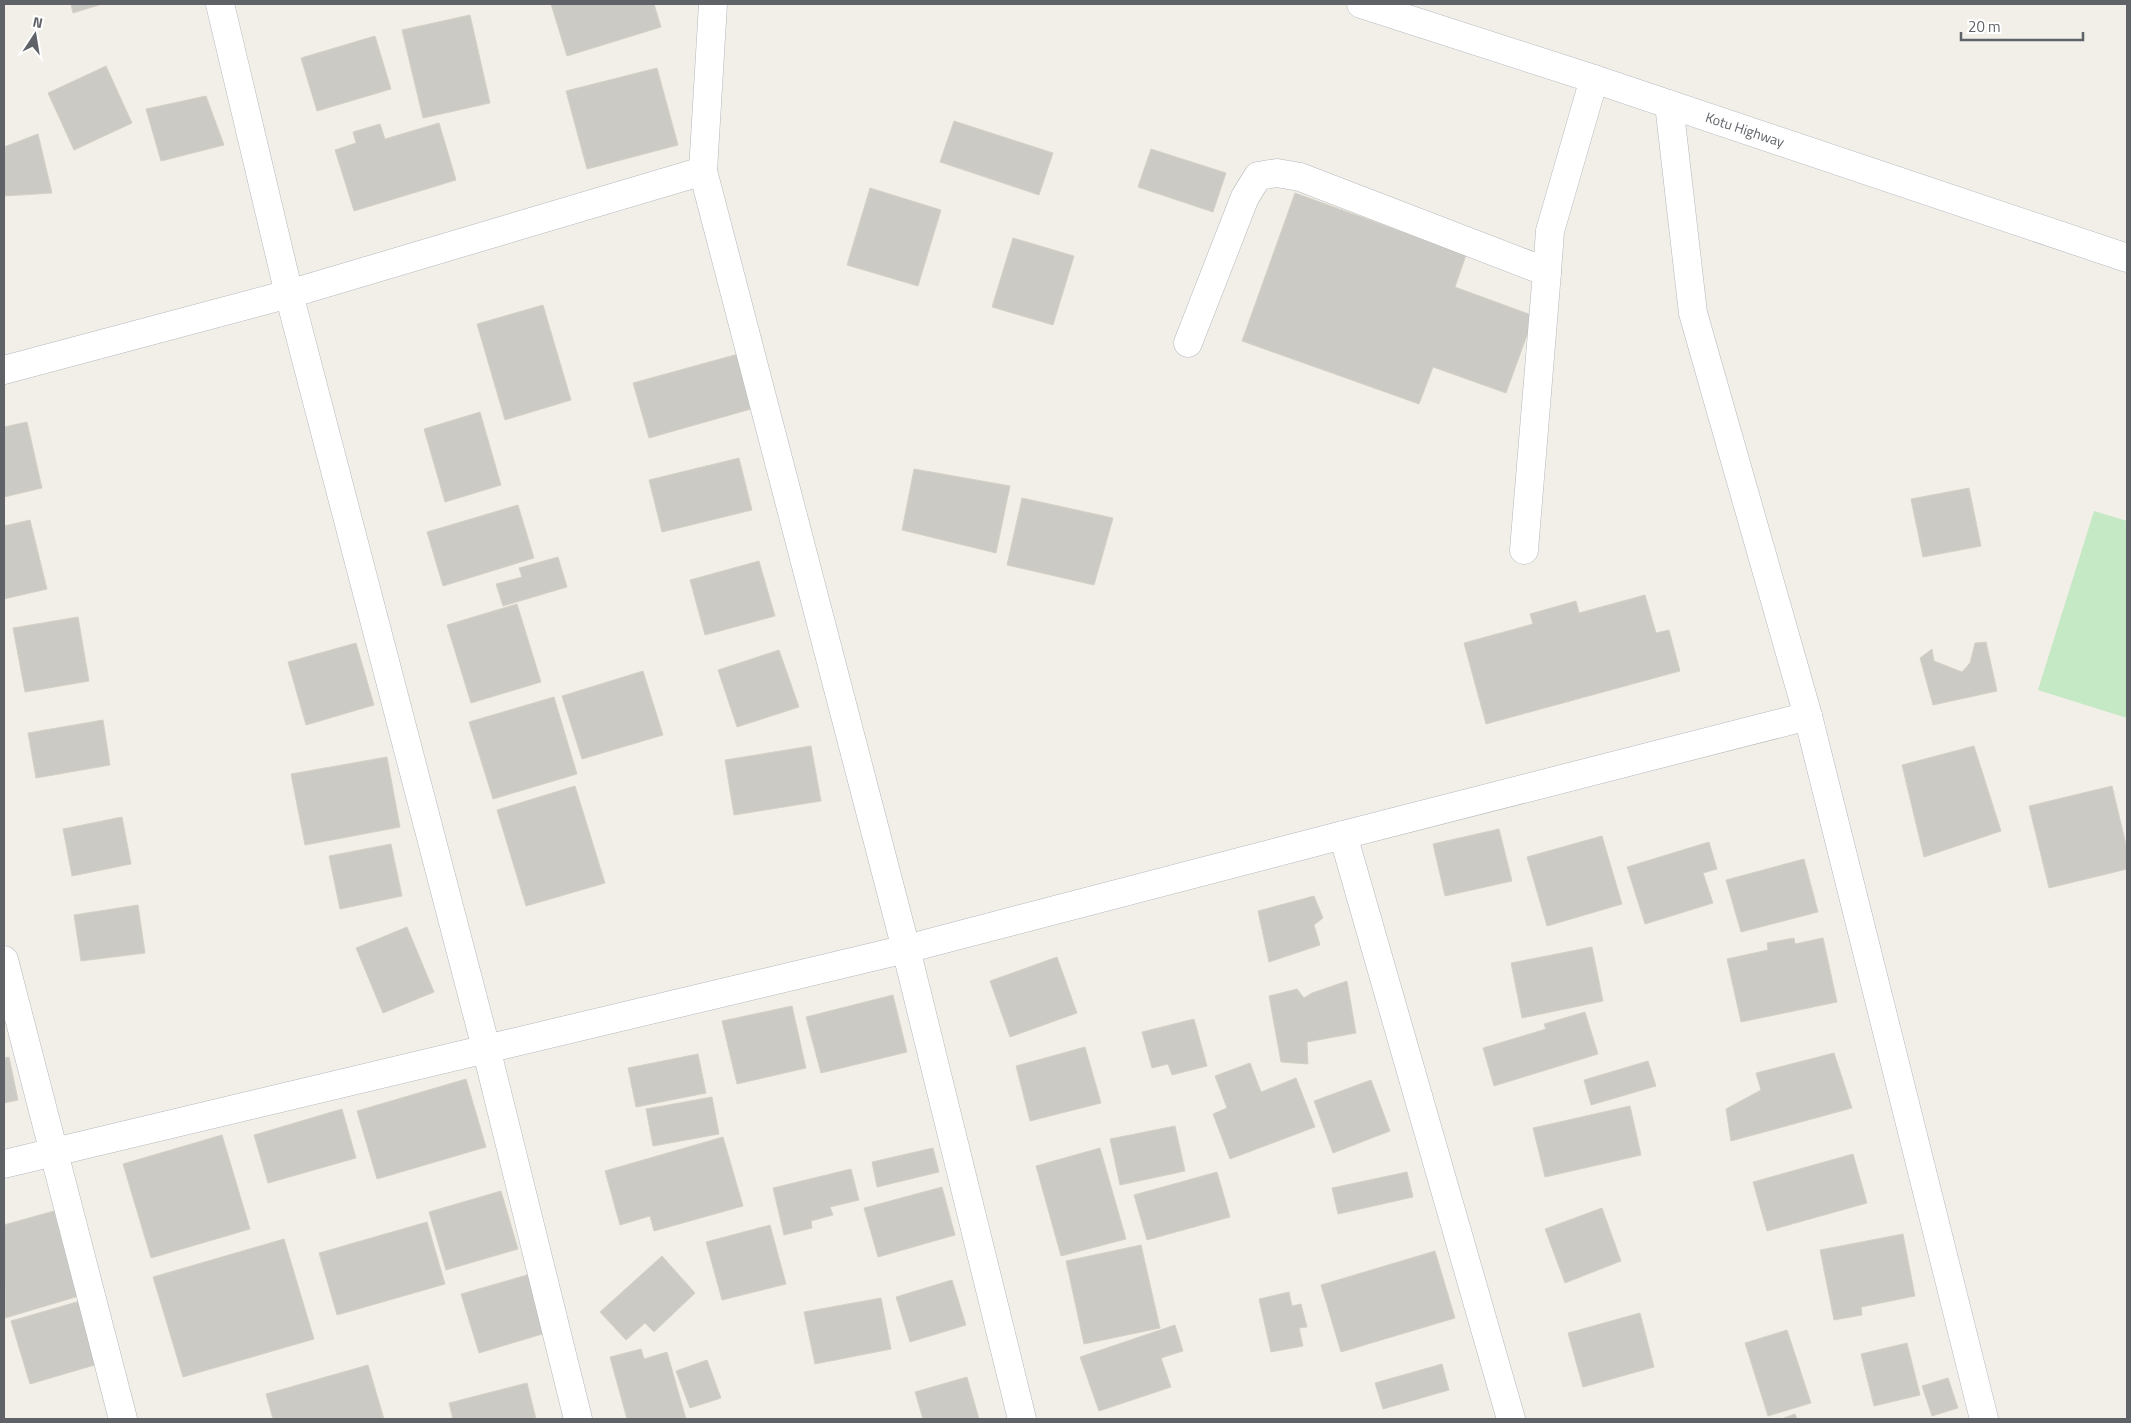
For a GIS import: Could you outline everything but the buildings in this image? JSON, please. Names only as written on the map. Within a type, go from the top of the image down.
[{"type":"street","points":[[220,4],[289,294],[486,1048],[578,1419]]},
{"type":"street","points":[[713,4],[703,172],[906,949],[1022,1419]]},
{"type":"street","name":"Kotu Highway","points":[[1361,4],[1594,79],[2127,258]]},
{"type":"street","points":[[1524,550],[1550,231],[1594,79]]},
{"type":"street","points":[[1669,104],[1693,313],[1808,716],[1984,1419]]},
{"type":"street","points":[[4,370],[289,294],[703,172]]},
{"type":"street","points":[[1188,343],[1245,197],[1258,176],[1276,173],[1300,178],[1547,272]]},
{"type":"street","points":[[4,1164],[906,949],[1808,716]]},
{"type":"street","points":[[1343,835],[1510,1419]]},
{"type":"street","points":[[4,960],[52,1153],[122,1419]]},
{"type":"green space","points":[[2094,511],[2127,521],[2127,718],[2038,690]]}]
